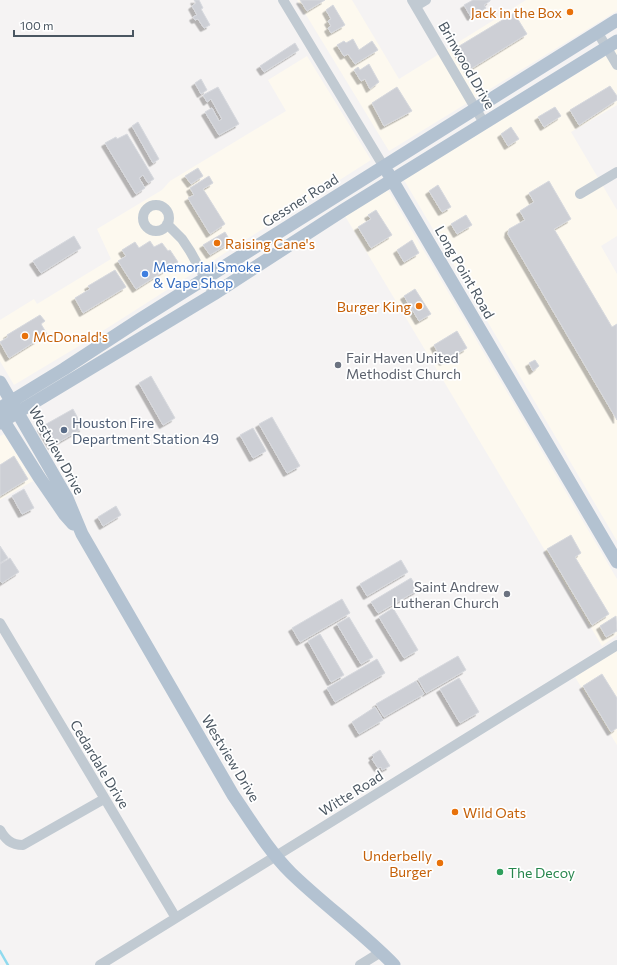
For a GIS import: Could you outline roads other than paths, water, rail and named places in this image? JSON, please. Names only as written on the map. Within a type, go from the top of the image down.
[{"type":"main road","name":"Gessner Road","points":[[1,420],[10,407],[37,386],[118,333],[617,20]]},
{"type":"main road","name":"Gessner Road","points":[[10,407],[44,397],[127,347],[214,294],[342,211],[612,44]]},
{"type":"main road","name":"Long Point Road","points":[[384,167],[617,562]]},
{"type":"main road","points":[[118,333],[127,347]]},
{"type":"main road","name":"Westview Drive","points":[[0,382],[10,407],[66,498],[82,534],[233,795],[276,856],[291,872],[367,938],[394,965]]},
{"type":"main road","points":[[37,386],[44,397]]},
{"type":"main road","name":"Westview Drive","points":[[1,420],[65,515],[82,534]]},
{"type":"street","name":"Long Point Road","points":[[283,0],[384,167]]},
{"type":"street","points":[[414,3],[426,0]]},
{"type":"street","name":"Brinwood Drive","points":[[414,3],[484,123]]},
{"type":"street","points":[[598,32],[612,44],[617,65]]},
{"type":"street","points":[[580,194],[617,172]]},
{"type":"street","points":[[167,224],[182,239],[214,294]]},
{"type":"street","name":"Cedardale Drive","points":[[0,623],[176,918]]},
{"type":"street","name":"Witte Road","points":[[100,965],[617,645]]},
{"type":"street","points":[[0,830],[9,842],[16,845],[23,845],[104,799]]},
{"type":"street","points":[[360,965],[381,952]]},
{"type":"waterway","points":[[0,951],[8,965]]},
{"type":"place","name":"Jack in the Box","points":[[570,12]]},
{"type":"place","name":"Raising Cane's","points":[[217,243]]},
{"type":"place","name":"Memorial Smoke & Vape Shop","points":[[145,274]]},
{"type":"place","name":"Burger King","points":[[419,306]]},
{"type":"place","name":"McDonald's","points":[[25,336]]},
{"type":"place","name":"Fair Haven United Methodist Church","points":[[338,365]]},
{"type":"place","name":"Houston Fire Department Station 49","points":[[64,430]]},
{"type":"place","name":"Saint Andrew Lutheran Church","points":[[507,594]]},
{"type":"place","name":"Wild Oats","points":[[455,812]]},
{"type":"place","name":"Underbelly Burger","points":[[440,863]]},
{"type":"place","name":"The Decoy","points":[[500,872]]}]
